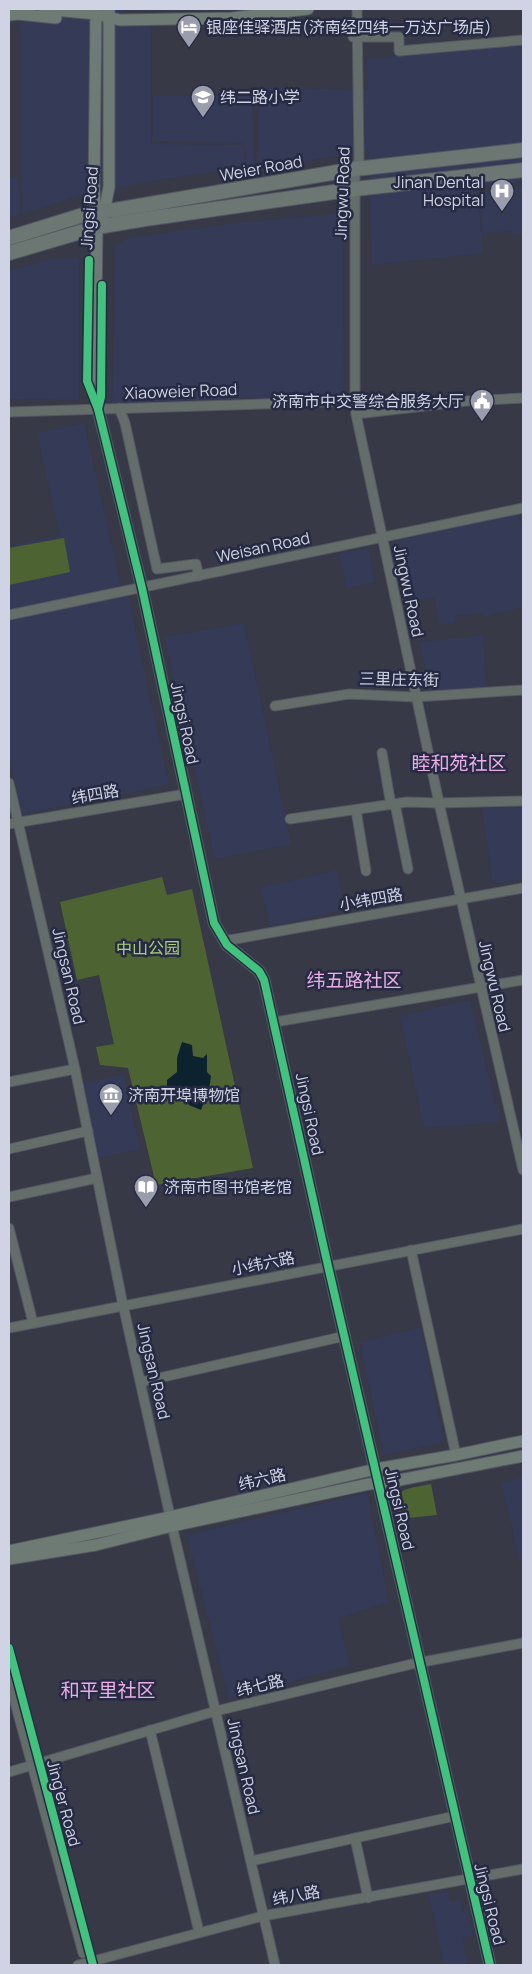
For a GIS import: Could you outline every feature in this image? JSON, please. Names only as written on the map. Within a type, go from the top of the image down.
[{"type":"highway","name":"Weier Road","points":[[9,238],[100,211],[355,169],[523,150]]},
{"type":"highway","name":"Weier Road","points":[[9,253],[100,227],[355,189],[523,170]]},
{"type":"main road","points":[[44,9],[96,15]]},
{"type":"main road","points":[[9,15],[109,14],[232,18],[308,9]]},
{"type":"main road","name":"Jingsi Road","points":[[100,211],[108,187],[109,14]]},
{"type":"main road","name":"Jingsi Road","points":[[96,15],[94,189],[100,211],[101,398],[98,409],[142,588],[214,923],[224,941],[239,956],[259,971],[264,980],[275,1022],[328,1266],[490,1965]]},
{"type":"main road","name":"纬六路","points":[[9,1559],[96,1545],[171,1522],[376,1469],[456,1456],[523,1441]]},
{"type":"main road","name":"纬六路","points":[[9,1551],[523,1456]]},
{"type":"street","name":"Jingwu Road","points":[[358,9],[355,37],[359,161],[355,169],[356,414],[439,803],[523,1170]]},
{"type":"street","points":[[355,37],[398,37],[399,51],[523,40]]},
{"type":"street","points":[[356,414],[467,401],[523,398]]},
{"type":"street","name":"Xiaoweier Road","points":[[9,412],[355,401]]},
{"type":"street","points":[[119,408],[125,423],[157,569],[196,564],[199,576]]},
{"type":"street","name":"Weisan Road","points":[[9,615],[523,508]]},
{"type":"street","name":"三里庄东街","points":[[275,706],[349,694],[416,697],[523,690]]},
{"type":"street","points":[[382,753],[408,869]]},
{"type":"street","name":"Jingsan Road","points":[[9,783],[75,1069],[123,1305],[171,1522],[275,1965]]},
{"type":"street","name":"纬四路","points":[[9,824],[186,794]]},
{"type":"street","points":[[290,819],[407,802],[523,801]]},
{"type":"street","points":[[356,810],[366,871]]},
{"type":"street","name":"小纬四路","points":[[224,941],[523,888]]},
{"type":"street","points":[[275,1022],[523,980]]},
{"type":"street","points":[[9,1082],[75,1069]]},
{"type":"street","points":[[9,1149],[88,1131]]},
{"type":"street","points":[[9,1197],[97,1178]]},
{"type":"street","name":"小纬六路","points":[[9,1328],[523,1229]]},
{"type":"street","points":[[9,1231],[33,1323]]},
{"type":"street","points":[[411,1250],[456,1456]]},
{"type":"street","points":[[141,1382],[345,1336]]},
{"type":"street","name":"纬七路","points":[[9,1772],[216,1711],[421,1662],[523,1643]]},
{"type":"street","name":"Jing'er Road","points":[[9,1648],[36,1764],[87,1964]]},
{"type":"street","name":"Jing'er Road","points":[[9,1680],[36,1764]]},
{"type":"street","points":[[150,1730],[198,1932]]},
{"type":"street","points":[[251,1861],[455,1816]]},
{"type":"street","points":[[355,1838],[368,1898]]},
{"type":"street","name":"纬八路","points":[[87,1964],[198,1932],[264,1916],[523,1869]]},
{"type":"shaded area","points":[[20,9],[124,9],[124,13],[151,13],[151,144],[244,145],[245,168],[91,192],[22,214]]},
{"type":"shaded area","points":[[523,42],[523,181],[476,188],[484,253],[372,265],[368,150],[258,170],[259,87],[368,90],[366,59],[393,57],[400,53]]},
{"type":"shaded area","name":"纬二路小学","points":[[153,96],[252,96],[255,168],[247,171],[244,143],[153,141]]},
{"type":"shaded area","points":[[9,177],[18,177],[20,214],[9,218]]},
{"type":"shaded area","name":"Jinan Dental Hospital","points":[[523,186],[523,234],[511,235],[510,231],[483,233],[478,193]]},
{"type":"shaded area","points":[[336,214],[343,220],[344,396],[259,397],[112,404],[115,247],[127,238],[243,222]]},
{"type":"shaded area","points":[[79,257],[79,400],[9,399],[9,271],[53,258]]},
{"type":"shaded area","points":[[84,423],[121,586],[9,609],[9,546],[60,536],[37,433]]},
{"type":"shaded area","points":[[518,514],[523,532],[523,607],[485,617],[483,613],[455,616],[455,622],[440,625],[434,598],[411,600],[398,540]]},
{"type":"shaded area","points":[[368,548],[375,582],[347,588],[339,554]]},
{"type":"shaded area","points":[[128,595],[169,785],[22,814],[9,755],[9,620]]},
{"type":"shaded area","points":[[244,623],[291,844],[215,859],[164,637]]},
{"type":"shaded area","points":[[483,635],[486,689],[430,691],[420,642]]},
{"type":"shaded area","points":[[523,807],[523,879],[493,884],[482,808]]},
{"type":"shaded area","points":[[336,870],[345,909],[270,927],[261,888]]},
{"type":"shaded area","points":[[470,1000],[500,1122],[424,1128],[400,1016]]},
{"type":"shaded area","points":[[182,1042],[192,1045],[193,1056],[203,1058],[207,1054],[207,1072],[211,1076],[209,1090],[204,1093],[204,1102],[201,1110],[189,1105],[184,1091],[167,1088],[167,1080],[177,1072],[177,1058]]},
{"type":"shaded area","name":"济南开埠博物馆","points":[[123,1074],[140,1149],[99,1158],[83,1084]]},
{"type":"shaded area","points":[[421,1327],[444,1442],[384,1455],[360,1342]]},
{"type":"shaded area","points":[[523,1477],[523,1573],[501,1483]]},
{"type":"shaded area","points":[[367,1493],[389,1602],[338,1618],[350,1665],[229,1699],[187,1535]]},
{"type":"shaded area","points":[[448,1891],[451,1902],[461,1900],[463,1913],[468,1912],[474,1935],[462,1938],[468,1965],[444,1965],[429,1895]]},
{"type":"green space","points":[[64,538],[70,572],[9,585],[9,548]]},
{"type":"green space","name":"中山公园","points":[[162,877],[167,895],[192,889],[253,1168],[156,1185],[128,1068],[100,1065],[96,1047],[114,1044],[99,975],[77,980],[60,902]]},
{"type":"green space","points":[[431,1484],[437,1515],[399,1519],[398,1500],[402,1491]]},
{"type":"cycle path","points":[[89,260],[87,381],[98,409]]},
{"type":"cycle path","points":[[102,285],[101,397],[98,409],[142,588],[214,923],[227,945],[259,971],[264,980],[328,1266],[490,1965]]},
{"type":"cycle path","points":[[9,1648],[93,1965]]},
{"type":"place","name":"银座佳驿酒店(济南经四纬一万达广场店)","points":[[189,48]]},
{"type":"place","name":"纬二路小学","points":[[203,118]]},
{"type":"place","name":"Jinan Dental Hospital","points":[[502,212]]},
{"type":"place","name":"济南市中交警综合服务大厅","points":[[482,422]]},
{"type":"place","name":"济南开埠博物馆","points":[[111,1116]]},
{"type":"place","name":"济南市图书馆老馆","points":[[146,1208]]},
{"type":"district","name":"睦和苑社区","points":[[459,763]]},
{"type":"district","name":"纬五路社区","points":[[354,980]]},
{"type":"district","name":"和平里社区","points":[[108,1690]]}]
